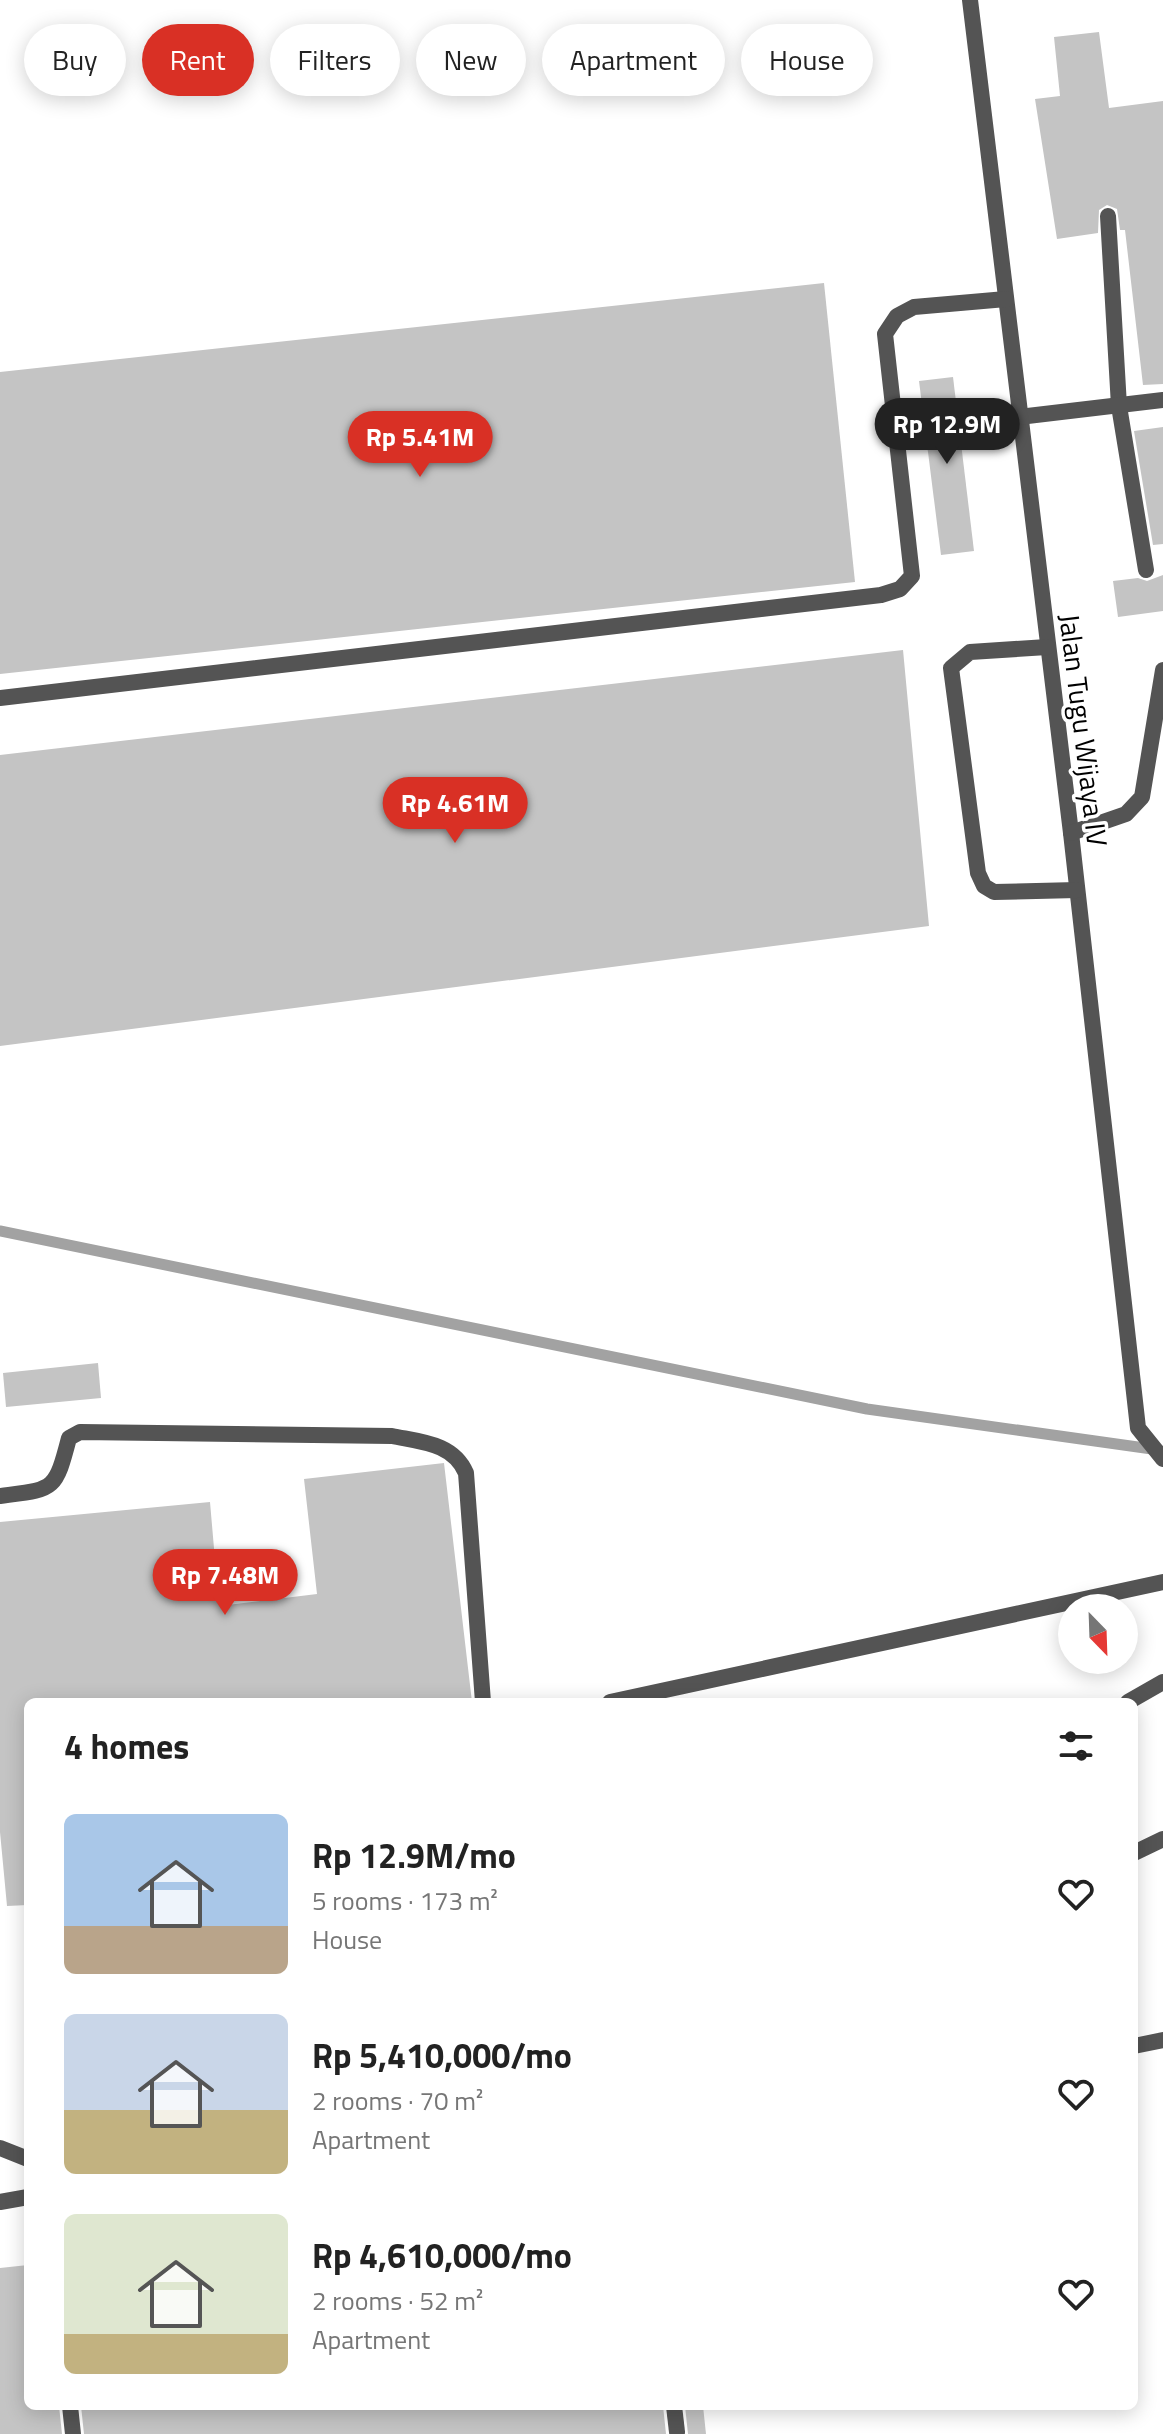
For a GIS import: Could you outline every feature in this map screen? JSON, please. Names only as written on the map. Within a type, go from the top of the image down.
[{"type":"lane","name":"Jalan Tugu Wijaya IV","points":[[970,0],[1071,833],[1138,1428],[1163,1459]]},
{"type":"lane","points":[[1108,216],[1119,406],[1146,570]]},
{"type":"lane","points":[[0,698],[865,597],[900,589],[912,576],[885,334],[897,316],[914,307],[1006,299]]},
{"type":"lane","points":[[1019,417],[1163,400]]},
{"type":"lane","points":[[1047,647],[970,652],[951,668],[978,873],[984,886],[994,892],[1077,890]]},
{"type":"lane","points":[[1071,833],[1126,814],[1142,797],[1163,670]]},
{"type":"lane","points":[[0,1496],[45,1489],[57,1481],[69,1438],[80,1432],[392,1436],[442,1446],[461,1462],[466,1473],[483,1698]]},
{"type":"lane","points":[[628,1698],[1163,1582]]},
{"type":"lane","points":[[1135,1698],[1163,1682]]},
{"type":"lane","points":[[1138,1851],[1163,1839]]},
{"type":"lane","points":[[1138,2045],[1163,2040]]},
{"type":"lane","points":[[0,2148],[24,2157]]},
{"type":"lane","points":[[0,2202],[24,2198]]},
{"type":"lane","points":[[70,2410],[73,2434]]},
{"type":"lane","points":[[674,2410],[677,2432]]},
{"type":"building","points":[[1099,32],[1109,108],[1163,101],[1163,384],[1143,385],[1125,230],[1120,230],[1117,209],[1107,205],[1099,210],[1098,233],[1057,239],[1035,99],[1060,96],[1054,37]]},
{"type":"building","points":[[824,283],[855,582],[0,674],[0,372]]},
{"type":"building","points":[[953,377],[974,551],[941,555],[919,381]]},
{"type":"building","points":[[1163,427],[1163,544],[1153,545],[1134,431]]},
{"type":"building","points":[[1163,575],[1163,611],[1118,617],[1113,581],[1138,578],[1147,581]]},
{"type":"building","points":[[903,650],[929,926],[0,1046],[0,755]]},
{"type":"building","points":[[98,1363],[101,1398],[6,1407],[3,1373]]},
{"type":"building","points":[[444,1463],[472,1698],[24,1698],[24,1905],[7,1906],[0,1832],[0,1522],[210,1502],[219,1606],[317,1594],[304,1479]]},
{"type":"building","points":[[24,2265],[24,2410],[59,2410],[62,2434],[0,2434],[0,2268]]},
{"type":"building","points":[[81,2410],[663,2410],[666,2434],[84,2434]]},
{"type":"building","points":[[685,2410],[703,2410],[706,2434],[688,2434]]},
{"type":"waterway","points":[[0,1231],[867,1409],[1159,1450]]}]
